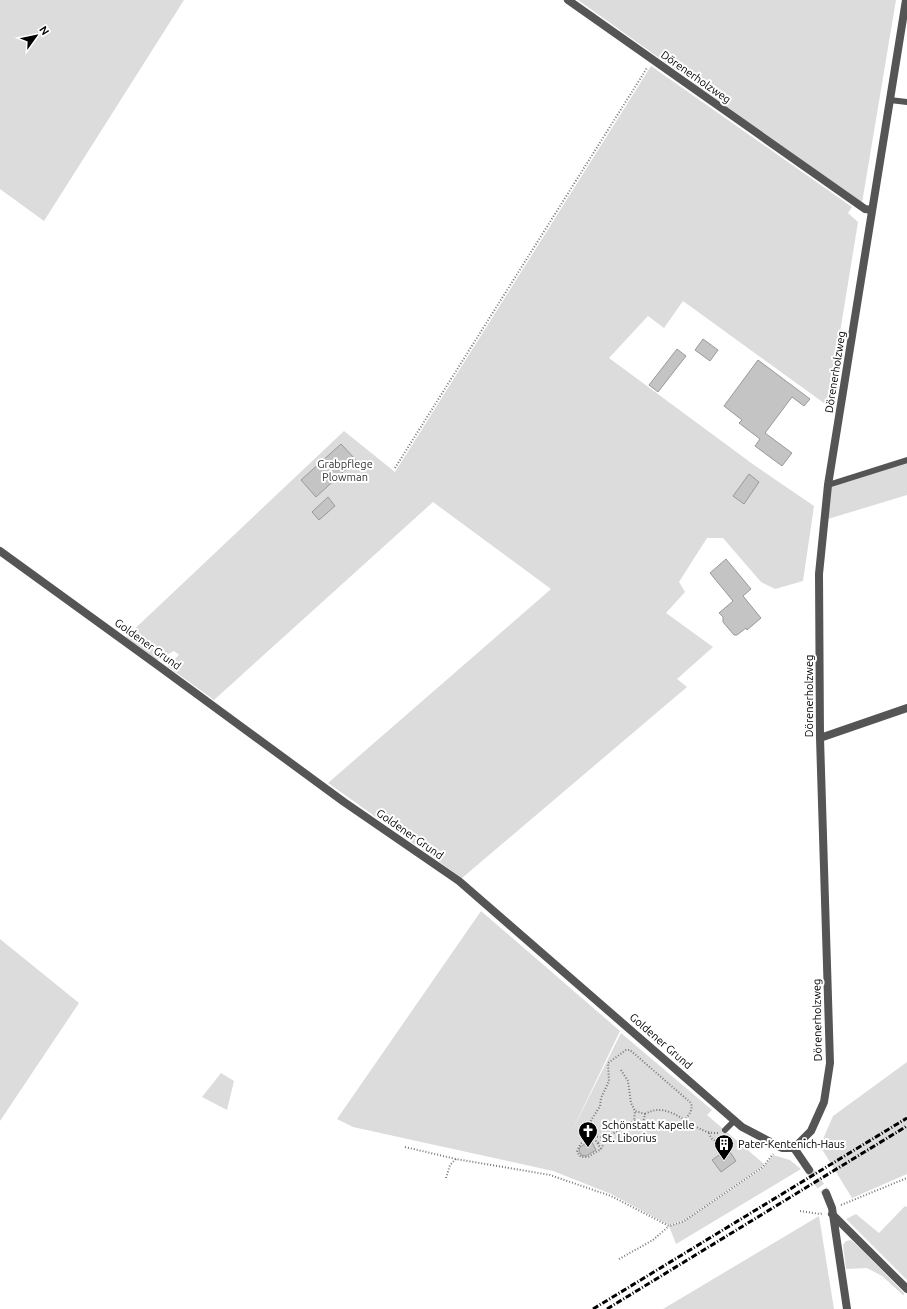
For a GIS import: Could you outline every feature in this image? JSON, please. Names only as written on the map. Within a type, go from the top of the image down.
[{"type":"street","name":"Dörenerholzweg","points":[[568,0],[865,209],[872,210]]},
{"type":"street","name":"Dörenerholzweg","points":[[794,1148],[811,1131],[824,1102],[830,1062],[820,738],[819,574],[828,485],[906,0]]},
{"type":"street","name":"Goldener Grund","points":[[0,551],[160,666],[344,802],[459,881],[742,1127],[782,1148],[794,1148]]},
{"type":"street","points":[[820,738],[907,708]]},
{"type":"street","points":[[794,1148],[810,1170]]},
{"type":"street","points":[[826,1193],[832,1211],[847,1309]]},
{"type":"street","points":[[832,1211],[907,1289]]},
{"type":"lane","points":[[890,100],[907,102]]},
{"type":"lane","points":[[828,485],[907,460]]},
{"type":"lane","points":[[725,1130],[735,1120]]},
{"type":"path","points":[[395,468],[652,60]]},
{"type":"path","points":[[601,1149],[587,1127],[600,1106],[601,1098],[609,1080],[608,1062],[626,1050],[630,1050],[691,1103],[691,1112],[685,1120]]},
{"type":"path","points":[[621,1070],[628,1081],[631,1103],[635,1111],[634,1121]]},
{"type":"path","points":[[598,1143],[634,1121],[643,1123],[646,1114],[652,1110],[660,1109],[673,1113],[708,1132],[717,1133],[725,1130]]},
{"type":"path","points":[[635,1111],[646,1114]]},
{"type":"path","points":[[708,1132],[711,1138],[727,1150]]},
{"type":"path","points":[[593,1136],[607,1137],[601,1149],[588,1157],[581,1157],[577,1152],[580,1144],[593,1136]]},
{"type":"path","points":[[619,1259],[653,1240],[669,1226],[684,1221],[763,1167],[778,1146]]},
{"type":"path","points":[[405,1147],[456,1159],[550,1175],[611,1196],[669,1226]]},
{"type":"path","points":[[446,1178],[450,1166],[456,1159]]},
{"type":"path","points":[[832,1211],[907,1178]]},
{"type":"path","points":[[800,1211],[820,1214]]},
{"type":"green space","points":[[0,0],[184,0],[44,221],[0,189]]},
{"type":"green space","points":[[578,0],[896,0],[862,203]]},
{"type":"green space","name":"Grabpflege Plowman","points":[[651,66],[852,207],[848,213],[858,222],[828,406],[683,301],[664,328],[648,316],[609,358],[754,465],[814,506],[803,581],[775,589],[761,582],[723,538],[707,538],[679,582],[685,592],[666,613],[713,647],[677,679],[687,687],[462,878],[328,783],[551,589],[433,502],[214,700],[167,666],[179,655],[174,651],[157,660],[126,637],[344,431],[395,472]]},
{"type":"green space","points":[[907,461],[907,495],[828,519],[831,484]]},
{"type":"green space","points":[[481,911],[620,1031],[570,1135],[621,1033],[712,1110],[707,1115],[764,1164],[762,1167],[684,1220],[669,1225],[611,1194],[553,1171],[353,1127],[337,1119]]},
{"type":"green space","points":[[0,939],[79,1003],[0,1121]]},
{"type":"green space","points":[[907,1062],[907,1174],[852,1198],[820,1146],[833,1116]]},
{"type":"green space","points":[[221,1073],[234,1081],[227,1110],[202,1097]]},
{"type":"green space","points":[[773,1155],[790,1160],[801,1169],[676,1244],[669,1226],[684,1221],[763,1168]]},
{"type":"green space","points":[[905,1206],[907,1207],[907,1280],[846,1219],[856,1214],[879,1233]]},
{"type":"green space","points":[[819,1216],[834,1309],[663,1309]]},
{"type":"green space","points":[[851,1240],[904,1293],[904,1295],[882,1276],[867,1268],[846,1269],[843,1245],[846,1241]]},
{"type":"building","points":[[703,339],[718,350],[710,361],[695,350]]},
{"type":"building","points":[[677,349],[686,356],[658,392],[649,385]]},
{"type":"building","points":[[758,360],[810,399],[804,406],[792,397],[765,433],[792,453],[782,466],[755,446],[760,439],[739,423],[742,420],[724,406]]},
{"type":"building","points":[[341,444],[356,460],[316,497],[301,480]]},
{"type":"building","points":[[749,474],[759,482],[744,504],[733,496]]},
{"type":"building","points":[[328,497],[335,506],[319,520],[312,512]]},
{"type":"building","points":[[726,559],[751,589],[743,596],[761,618],[747,630],[746,628],[737,635],[734,635],[723,622],[723,617],[719,613],[733,601],[710,573]]},
{"type":"building","name":"Schönstatt Kapelle St. Liborius","points":[[591,1140],[596,1150],[586,1156],[581,1155],[579,1151],[580,1147]]},
{"type":"building","name":"Pater-Kentenich-Haus","points":[[728,1149],[736,1161],[721,1172],[712,1160]]},
{"type":"tunnel","points":[[809,1170],[826,1193]]},
{"type":"railway","points":[[593,1309],[907,1118]]},
{"type":"railway","points":[[607,1309],[907,1126]]},
{"type":"place","name":"Schönstatt Kapelle St. Liborius","points":[[588,1148]]},
{"type":"place","name":"Pater-Kentenich-Haus","points":[[724,1161]]}]
